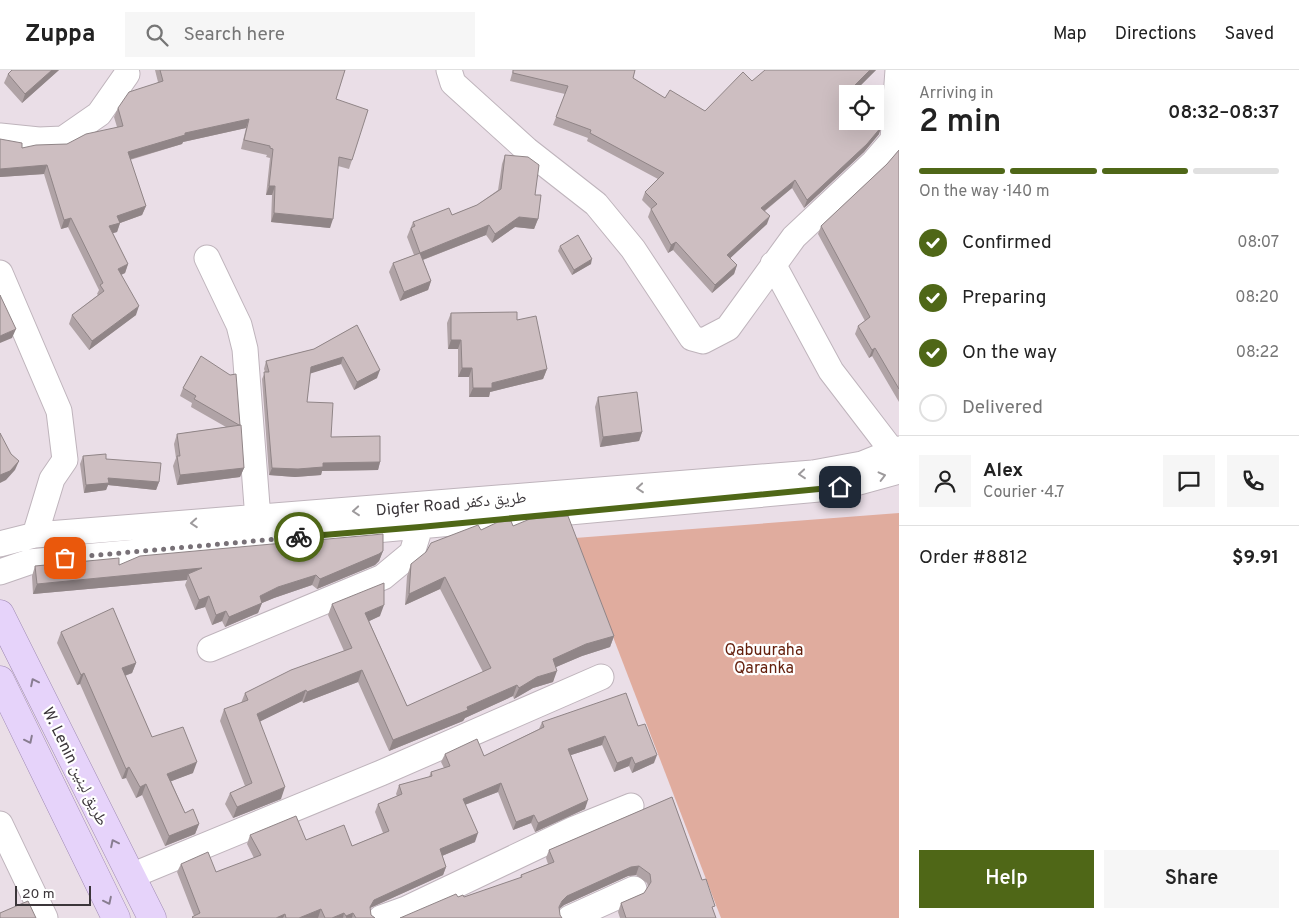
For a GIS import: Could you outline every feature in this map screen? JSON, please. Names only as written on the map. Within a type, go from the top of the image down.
[{"type":"main road","name":"W. Lenin طريق لينين","points":[[0,614],[152,918]]},
{"type":"main road","points":[[0,680],[116,918]]},
{"type":"street","points":[[449,70],[453,83],[527,150],[596,204],[634,249],[692,338],[703,341],[728,328],[794,237],[874,162],[893,140],[898,70]]},
{"type":"street","points":[[0,136],[39,140],[63,139],[99,114],[127,74]]},
{"type":"street","points":[[207,258],[239,325],[245,350],[258,519]]},
{"type":"street","points":[[773,264],[830,371],[897,457]]},
{"type":"street","points":[[0,273],[60,411],[65,460],[52,479],[35,534]]},
{"type":"street","name":"Digfer Road طريق دكفر","points":[[0,544],[35,534],[258,519],[813,474],[897,457]]},
{"type":"street","name":"Digfer Road طريق دكفر","points":[[0,572],[29,562],[840,487],[897,457]]},
{"type":"street","points":[[210,650],[383,577],[412,553],[420,527]]},
{"type":"street","points":[[130,876],[381,773],[601,677]]},
{"type":"street","points":[[382,918],[406,909],[574,829],[631,806]]},
{"type":"street","points":[[0,824],[45,918]]},
{"type":"street","points":[[570,918],[634,889]]},
{"type":"green space","name":"Qabuuraha Qaranka","points":[[899,513],[899,918],[721,918],[575,538]]},
{"type":"building","points":[[12,70],[52,70],[25,94],[8,74]]},
{"type":"building","points":[[160,70],[345,70],[336,99],[368,110],[352,160],[339,157],[333,219],[274,213],[275,186],[269,186],[273,149],[270,146],[244,140],[249,119],[185,133],[185,135],[128,152],[146,206],[117,216],[120,223],[109,226],[128,264],[118,269],[139,306],[92,341],[72,315],[104,291],[100,285],[103,283],[71,218],[64,220],[47,165],[0,169],[0,139],[22,143],[22,148],[36,145],[67,144],[86,134],[123,126],[118,108],[129,92],[163,81]]},
{"type":"building","points":[[513,70],[635,70],[633,78],[665,98],[670,90],[705,111],[743,72],[752,81],[765,70],[870,70],[855,85],[839,85],[839,130],[879,130],[867,144],[807,200],[795,180],[761,208],[770,216],[727,255],[737,265],[715,285],[676,242],[671,245],[651,209],[657,204],[645,192],[664,173],[590,133],[591,130],[556,117],[568,86],[513,73]]},
{"type":"building","points":[[899,150],[899,389],[875,348],[872,350],[858,326],[870,317],[821,226],[887,164]]},
{"type":"building","points":[[505,155],[528,157],[539,165],[535,195],[541,195],[538,219],[519,217],[495,234],[489,225],[420,253],[411,228],[415,226],[413,222],[449,208],[452,215],[477,205],[501,189]]},
{"type":"building","points":[[578,235],[592,259],[574,270],[560,246]]},
{"type":"building","points":[[420,253],[431,281],[404,292],[393,263]]},
{"type":"building","points":[[0,295],[16,329],[0,336]]},
{"type":"building","points":[[517,312],[517,320],[536,316],[547,369],[492,383],[492,388],[473,388],[472,368],[462,368],[461,340],[451,340],[451,313]]},
{"type":"building","points":[[357,325],[380,370],[357,382],[343,357],[311,367],[307,402],[333,403],[331,437],[380,436],[380,462],[323,463],[323,467],[298,469],[272,468],[264,372],[269,372],[266,361],[314,349]]},
{"type":"building","points":[[201,356],[230,375],[236,374],[240,425],[194,399],[196,396],[183,388]]},
{"type":"building","points":[[637,392],[642,432],[603,437],[598,397]]},
{"type":"building","points":[[241,425],[244,468],[180,475],[177,456],[180,456],[177,434]]},
{"type":"building","points":[[0,433],[11,454],[19,461],[10,471],[0,475]]},
{"type":"building","points":[[106,454],[106,459],[161,463],[159,482],[108,478],[109,483],[86,485],[83,456]]},
{"type":"building","points":[[568,516],[614,636],[586,644],[553,659],[557,671],[537,677],[519,688],[517,685],[467,707],[468,710],[393,740],[362,670],[307,692],[306,690],[257,714],[285,787],[237,807],[230,793],[252,783],[224,709],[248,700],[245,693],[291,670],[352,648],[332,604],[384,583],[384,605],[365,613],[407,706],[491,668],[445,577],[409,594],[411,564],[426,552],[431,543],[478,525],[481,530],[498,522],[511,521],[513,526],[530,519]]},
{"type":"building","points":[[383,534],[383,551],[379,554],[320,579],[316,575],[278,587],[260,596],[262,603],[229,617],[226,611],[216,615],[209,596],[199,600],[188,574],[202,568],[37,584],[35,566],[119,558],[119,565],[140,556]]},
{"type":"building","points":[[113,608],[136,663],[122,668],[152,737],[183,727],[197,762],[167,774],[185,813],[193,809],[199,824],[169,836],[146,784],[140,787],[129,767],[126,769],[84,673],[81,675],[61,632]]},
{"type":"building","points":[[626,693],[638,726],[645,724],[657,755],[635,764],[632,757],[617,763],[605,736],[568,749],[588,800],[538,823],[534,815],[516,822],[501,783],[463,799],[478,833],[440,849],[446,867],[374,900],[370,907],[371,915],[375,918],[356,918],[353,913],[346,916],[344,913],[332,918],[325,918],[321,909],[299,918],[286,918],[285,914],[276,918],[192,917],[200,913],[181,864],[208,852],[216,872],[261,855],[250,835],[296,816],[306,840],[344,825],[352,846],[389,831],[378,804],[402,794],[399,785],[432,776],[431,772],[450,766],[445,754],[477,739],[484,756],[544,727],[542,722]]},
{"type":"building","points":[[672,797],[702,880],[706,879],[715,906],[712,907],[716,918],[626,918],[621,903],[644,893],[651,882],[650,874],[639,866],[631,867],[567,896],[559,907],[562,918],[400,918],[456,894],[458,897],[463,895],[464,897],[522,877],[521,875],[554,862],[549,850]]},
{"type":"building","points":[[28,901],[36,918],[0,918],[0,913]]},
{"type":"way so far","points":[[65,558],[299,537]]},
{"type":"route","points":[[299,537],[840,487]]}]
